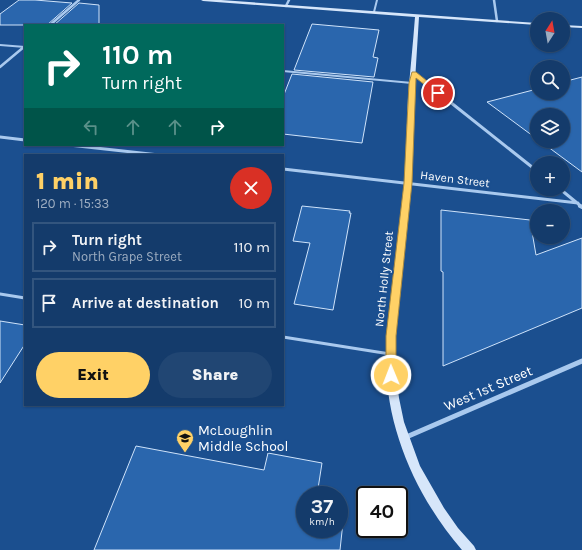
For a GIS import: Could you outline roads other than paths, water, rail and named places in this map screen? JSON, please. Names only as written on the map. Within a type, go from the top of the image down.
[{"type":"street","points":[[51,24],[79,0]]},
{"type":"street","points":[[203,0],[530,23]]},
{"type":"street","points":[[286,6],[289,0]]},
{"type":"street","points":[[494,0],[497,21]]},
{"type":"street","name":"North Holly Street","points":[[417,15],[414,74],[412,83],[408,183],[391,354],[391,375],[395,408],[416,471],[459,538],[470,550]]},
{"type":"street","points":[[570,26],[582,27]]},
{"type":"street","points":[[0,67],[24,48]]},
{"type":"street","points":[[414,74],[530,165]]},
{"type":"street","points":[[0,137],[24,140]]},
{"type":"street","points":[[78,146],[150,154]]},
{"type":"street","name":"Haven Street","points":[[284,169],[578,203]]},
{"type":"street","points":[[569,196],[582,207]]},
{"type":"street","name":"West 1st Street","points":[[404,438],[582,361]]},
{"type":"lane","points":[[374,12],[377,0]]},
{"type":"lane","points":[[0,45],[24,47]]},
{"type":"lane","points":[[284,71],[412,83]]},
{"type":"lane","points":[[0,294],[24,298]]},
{"type":"lane","points":[[284,337],[391,354]]},
{"type":"place","name":"McLoughlin Middle School","points":[[185,453]]}]
